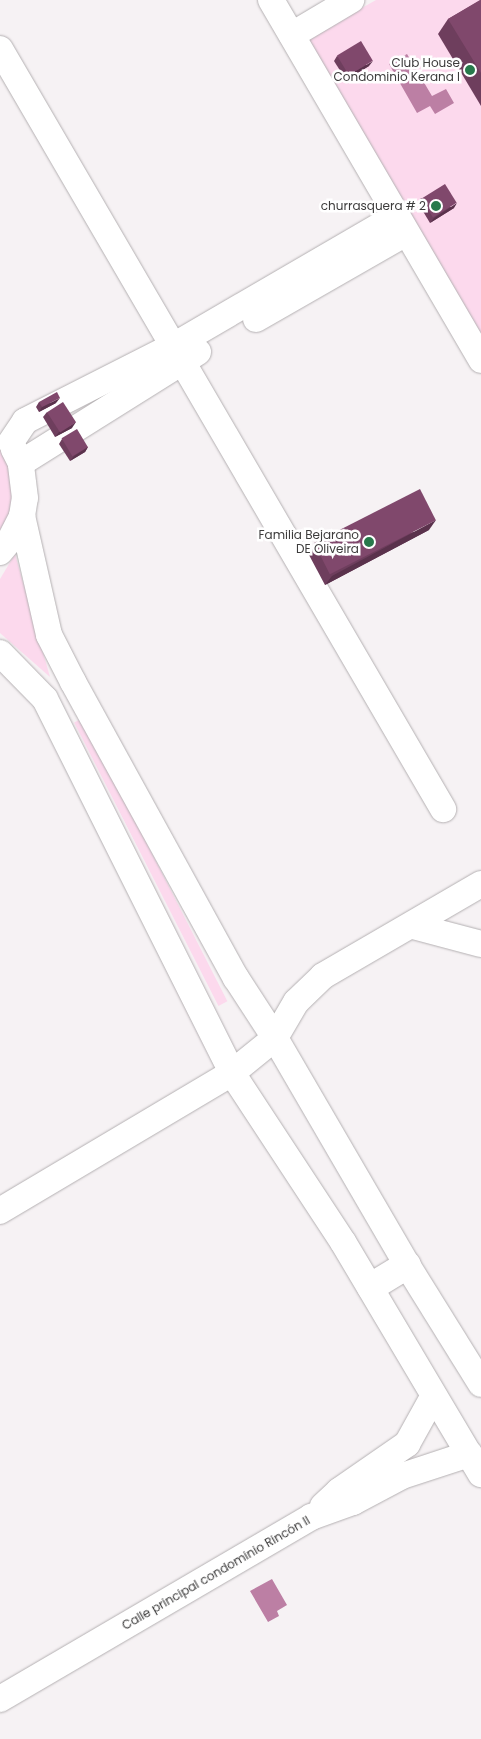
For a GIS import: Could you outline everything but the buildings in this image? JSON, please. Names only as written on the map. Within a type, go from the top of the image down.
[{"type":"street","points":[[271,0],[481,360]]},
{"type":"street","points":[[292,34],[352,0]]},
{"type":"street","points":[[0,49],[179,352],[442,809]]},
{"type":"street","points":[[0,552],[10,540],[22,516],[25,498],[11,445],[179,352],[402,224]]},
{"type":"street","points":[[22,516],[48,635],[236,978],[275,1038],[407,1265],[481,1384]]},
{"type":"street","points":[[0,653],[45,699],[232,1073],[371,1287],[433,1397],[475,1464]]},
{"type":"street","points":[[45,699],[73,682]]},
{"type":"street","points":[[0,1211],[232,1073],[275,1038],[296,1002],[323,976],[413,926],[481,884]]},
{"type":"street","points":[[413,926],[481,944]]},
{"type":"street","points":[[371,1287],[407,1265]]},
{"type":"street","points":[[311,1517],[339,1491],[407,1444],[433,1397]]},
{"type":"street","name":"Calle principal condominio Rincón II","points":[[0,1699],[311,1517],[353,1502],[402,1476],[475,1464]]},
{"type":"shaded area","points":[[376,0],[481,0],[481,335],[307,39]]},
{"type":"shaded area","points":[[407,54],[432,96],[446,89],[454,103],[435,114],[430,106],[417,113],[389,64]]},
{"type":"shaded area","points":[[0,449],[9,464],[13,488],[10,512],[0,534]]},
{"type":"shaded area","points":[[15,554],[50,677],[0,633],[0,579]]},
{"type":"shaded area","points":[[83,718],[227,1001],[218,1006],[74,723]]},
{"type":"shaded area","points":[[272,1579],[287,1605],[277,1611],[279,1616],[268,1622],[250,1591]]},
{"type":"place","name":"Club House Condominio Kerana I","points":[[470,70]]},
{"type":"place","name":"churrasquera # 2","points":[[436,206]]},
{"type":"place","name":"Familia Bejarano DE Oliveira","points":[[369,542]]}]
